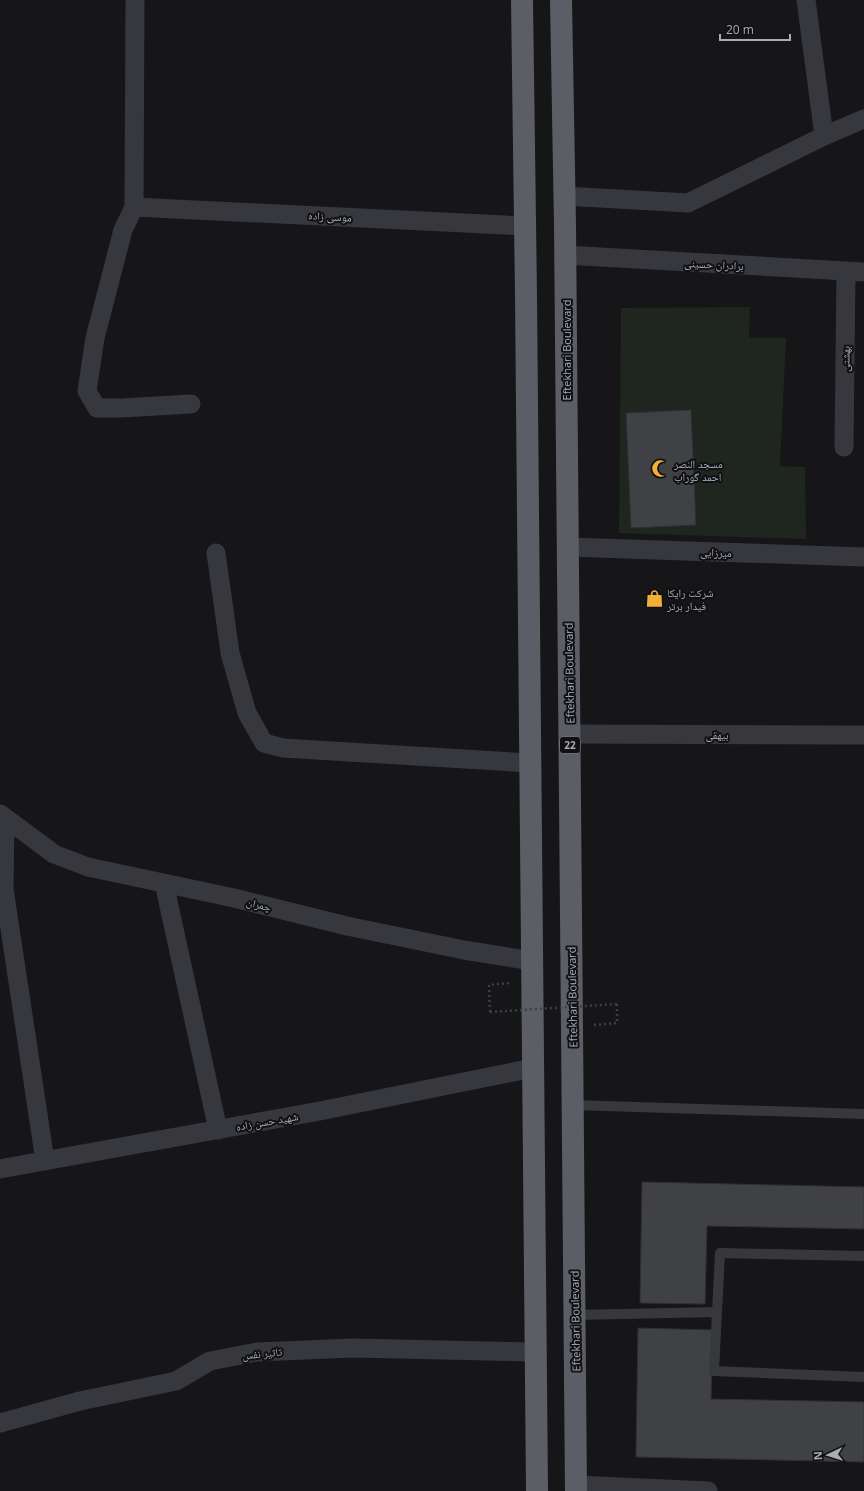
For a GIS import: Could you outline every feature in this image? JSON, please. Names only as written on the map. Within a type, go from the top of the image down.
[{"type":"highway","points":[[522,0],[537,1491]]},
{"type":"highway","name":"Eftekhari Boulevard","points":[[561,0],[570,734],[576,1488]]},
{"type":"street","points":[[135,0],[134,207],[123,230],[95,338],[87,391],[97,408],[191,404]]},
{"type":"street","points":[[806,0],[824,136]]},
{"type":"street","points":[[564,196],[688,203],[824,136],[864,119]]},
{"type":"street","name":"موسی زاده","points":[[134,207],[525,226]]},
{"type":"street","name":"برادران حسینی","points":[[565,255],[855,272]]},
{"type":"street","name":"بهشتی","points":[[844,447],[855,272]]},
{"type":"street","name":"میرزایی","points":[[568,547],[864,557]]},
{"type":"street","points":[[216,553],[230,653],[247,713],[264,743],[283,748],[530,763]]},
{"type":"street","name":"بیهقی","points":[[570,734],[864,735]]},
{"type":"street","points":[[2,816],[4,889],[44,1161]]},
{"type":"street","name":"چمران","points":[[2,816],[54,854],[88,867],[234,898],[347,926],[464,950],[532,961]]},
{"type":"street","points":[[164,883],[218,1130]]},
{"type":"street","name":"شهید حسن زاده","points":[[0,1169],[320,1111],[533,1068]]},
{"type":"street","name":"تاثیر نفس","points":[[0,1423],[80,1401],[176,1381],[210,1361],[257,1352],[353,1348],[536,1352]]},
{"type":"street","points":[[576,1488],[708,1491]]},
{"type":"lane","points":[[573,1105],[864,1114]]},
{"type":"lane","points":[[864,1256],[720,1253],[714,1371],[864,1377]]},
{"type":"lane","points":[[575,1315],[717,1312]]},
{"type":"path","points":[[489,985],[490,1012],[617,1004],[617,1024]]},
{"type":"shaded area","points":[[750,307],[749,338],[786,338],[780,466],[805,467],[806,539],[619,533],[621,308]]},
{"type":"building","name":"مسجد النصر احمد گوراب","points":[[691,410],[696,525],[631,528],[626,413]]},
{"type":"building","points":[[642,1182],[864,1187],[864,1229],[707,1226],[705,1304],[640,1303]]},
{"type":"building","points":[[638,1328],[713,1330],[711,1399],[864,1402],[864,1462],[636,1457]]},
{"type":"place","name":"مسجد النصر احمد گوراب","points":[[661,469]]},
{"type":"place","name":"شرکت رایکا فیدار برتر","points":[[654,598]]}]
